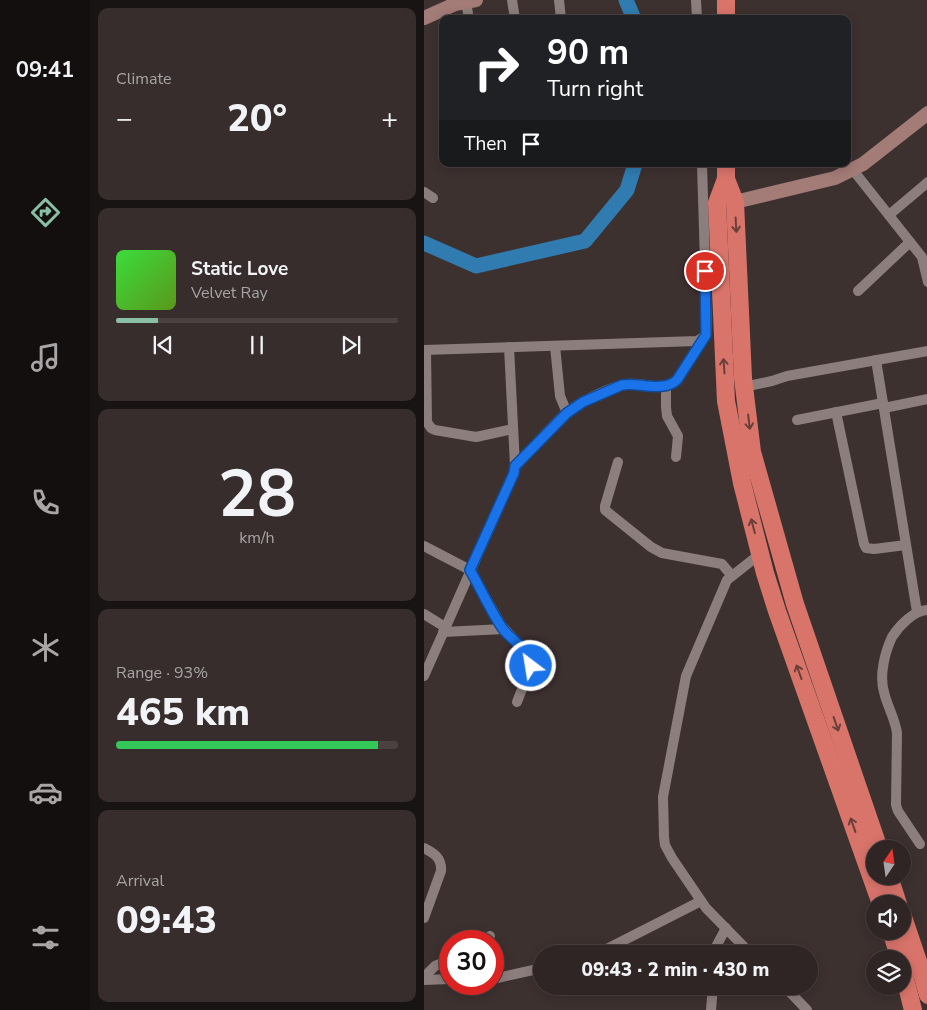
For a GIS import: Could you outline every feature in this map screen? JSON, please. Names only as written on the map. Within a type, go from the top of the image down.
[{"type":"highway","points":[[726,0],[726,15]]},
{"type":"highway","points":[[726,171],[735,202],[744,387],[752,452],[794,604],[876,840]]},
{"type":"highway","points":[[726,171],[717,203],[726,401],[738,466],[760,554],[777,610],[878,895]]},
{"type":"highway","points":[[911,940],[927,995]]},
{"type":"highway","points":[[909,995],[913,1010]]},
{"type":"street","points":[[512,0],[514,15]]},
{"type":"street","points":[[559,0],[561,15]]},
{"type":"street","points":[[696,0],[697,15]]},
{"type":"street","points":[[424,18],[455,4],[471,1],[469,15]]},
{"type":"street","points":[[735,202],[835,178],[853,170],[927,113]]},
{"type":"street","points":[[515,466],[567,413],[583,402],[622,385],[666,386],[673,384],[706,335],[702,167]]},
{"type":"street","points":[[853,170],[924,261],[927,282]]},
{"type":"street","points":[[889,215],[926,185]]},
{"type":"street","points":[[424,192],[434,198]]},
{"type":"street","points":[[858,291],[910,242]]},
{"type":"street","points":[[513,429],[471,437],[426,427],[425,350],[697,341],[702,339]]},
{"type":"street","points":[[555,346],[560,396],[567,413]]},
{"type":"street","points":[[424,676],[514,473],[509,347]]},
{"type":"street","points":[[744,387],[787,376],[927,351]]},
{"type":"street","points":[[876,360],[906,545],[922,611],[895,632],[892,637],[882,673],[882,683],[897,733],[896,805],[920,844]]},
{"type":"street","points":[[666,386],[667,416],[678,436],[676,457]]},
{"type":"street","points":[[797,420],[836,412],[927,399]]},
{"type":"street","points":[[836,412],[866,548],[874,550],[906,545]]},
{"type":"street","points":[[618,462],[605,506],[608,514],[662,553],[722,564],[732,576]]},
{"type":"street","points":[[424,546],[470,570],[504,629],[531,660],[531,666],[517,702]]},
{"type":"street","points":[[743,945],[701,901],[672,858],[666,845],[663,790],[684,682],[724,585],[732,576],[760,554]]},
{"type":"street","points":[[424,614],[444,630],[504,629]]},
{"type":"street","points":[[424,848],[435,854],[442,865],[424,918]]},
{"type":"street","points":[[615,945],[701,901]]},
{"type":"street","points":[[717,945],[726,928]]},
{"type":"street","points":[[424,978],[435,966],[439,964]]},
{"type":"street","points":[[504,977],[533,970]]},
{"type":"street","points":[[424,978],[439,979]]},
{"type":"street","points":[[711,1010],[712,995]]},
{"type":"street","points":[[793,995],[807,1010]]},
{"type":"waterway","points":[[626,0],[632,15]]},
{"type":"waterway","points":[[424,243],[476,266],[585,241],[627,190],[634,167]]},
{"type":"route","points":[[531,666],[531,660],[528,655],[504,629],[470,570],[514,473],[515,466],[567,413],[583,402],[622,385],[666,386],[673,384],[677,380],[706,335],[705,271]]}]
